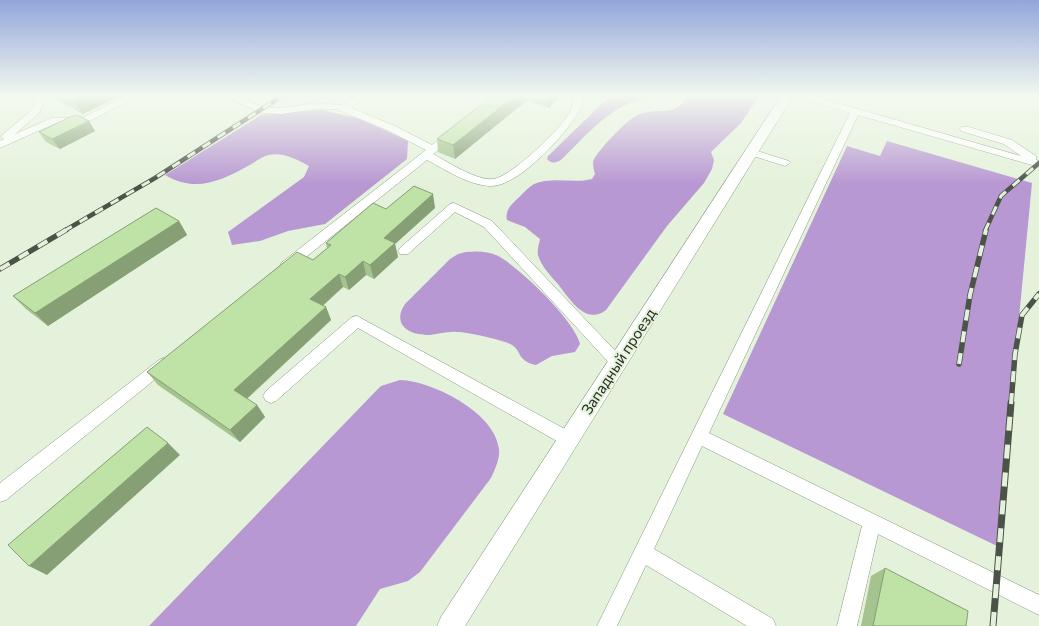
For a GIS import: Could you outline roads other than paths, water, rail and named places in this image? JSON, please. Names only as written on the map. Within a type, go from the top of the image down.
[{"type":"main road","name":"Западный проезд","points":[[450,626],[768,125]]},
{"type":"lane","points":[[0,143],[20,125]]},
{"type":"lane","points":[[0,143],[42,125]]},
{"type":"lane","points":[[378,125],[482,182],[492,183],[504,181],[513,175],[565,125]]},
{"type":"lane","points":[[607,626],[699,436],[843,125]]},
{"type":"lane","points":[[903,125],[1038,164]]},
{"type":"lane","points":[[279,272],[463,126]]},
{"type":"lane","points":[[965,129],[1008,142],[1038,164]]},
{"type":"lane","points":[[751,152],[785,163]]},
{"type":"lane","points":[[404,251],[454,207],[488,224],[617,362]]},
{"type":"lane","points":[[271,396],[357,320],[568,439]]},
{"type":"lane","points":[[0,494],[178,352]]},
{"type":"lane","points":[[699,436],[1039,604]]},
{"type":"lane","points":[[847,626],[872,522]]},
{"type":"lane","points":[[643,553],[766,626]]},
{"type":"railway","points":[[64,231],[155,178],[237,125]]},
{"type":"railway","points":[[985,231],[1001,196],[1039,163]]},
{"type":"railway","points":[[0,269],[66,230]]},
{"type":"railway","points":[[959,364],[970,295],[986,230]]},
{"type":"railway","points":[[1011,404],[1015,354],[1022,315],[1039,294]]},
{"type":"railway","points":[[993,626],[1011,403]]}]
